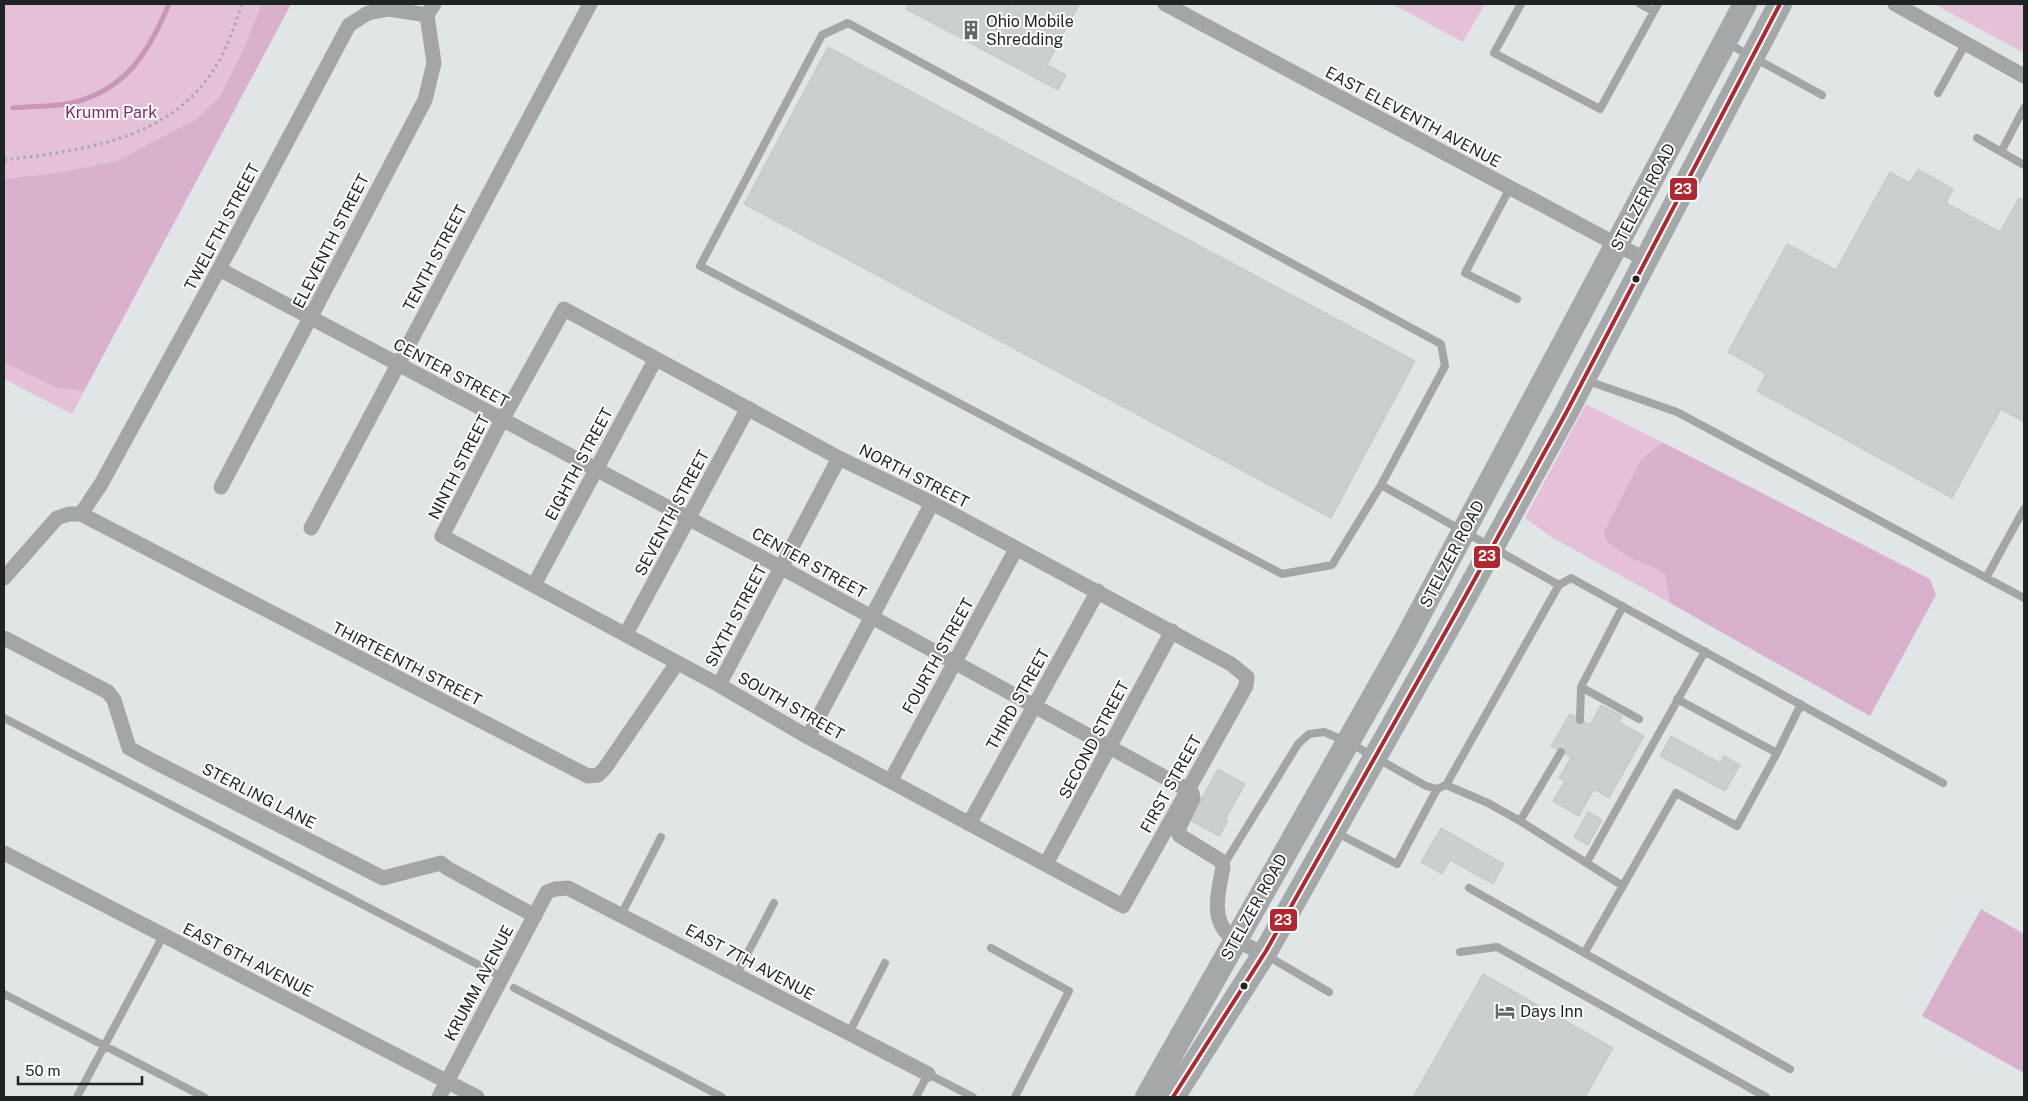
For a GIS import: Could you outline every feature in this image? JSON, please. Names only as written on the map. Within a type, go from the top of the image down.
[{"type":"main road","name":"STELZER ROAD","points":[[1148,1097],[1464,532],[1745,4]]},
{"type":"main road","name":"STELZER ROAD","points":[[1174,1097],[1264,954],[1376,758],[1583,379],[1780,4]]},
{"type":"street","name":"TENTH STREET","points":[[311,528],[590,4]]},
{"type":"street","name":"EAST ELEVENTH AVENUE","points":[[1164,4],[1646,260]]},
{"type":"street","points":[[1895,4],[2024,76]]},
{"type":"street","name":"TWELFTH STREET","points":[[81,514],[101,484],[219,269],[349,25],[368,13],[389,10],[430,9]]},
{"type":"street","name":"ELEVENTH STREET","points":[[221,487],[424,100],[434,63],[430,9]]},
{"type":"street","name":"CENTER STREET","points":[[219,269],[782,568],[1188,790]]},
{"type":"street","name":"NORTH STREET","points":[[564,308],[655,360],[1098,591],[1231,664],[1247,677]]},
{"type":"street","name":"NINTH STREET","points":[[442,536],[502,420],[564,308]]},
{"type":"street","name":"EIGHTH STREET","points":[[534,585],[655,360]]},
{"type":"street","name":"SEVENTH STREET","points":[[626,634],[748,408]]},
{"type":"street","name":"SIXTH STREET","points":[[719,685],[840,458]]},
{"type":"street","points":[[808,738],[932,503]]},
{"type":"street","points":[[4,578],[57,518],[69,514],[81,514]]},
{"type":"street","name":"THIRTEENTH STREET","points":[[81,514],[588,776],[598,775],[605,768],[677,663]]},
{"type":"street","name":"SOUTH STREET","points":[[442,536],[719,685],[808,738],[891,780],[1123,906]]},
{"type":"street","name":"FOURTH STREET","points":[[891,780],[1016,549]]},
{"type":"street","name":"THIRD STREET","points":[[969,824],[1098,591]]},
{"type":"street","name":"SECOND STREET","points":[[1046,864],[1172,631]]},
{"type":"street","name":"STERLING LANE","points":[[4,638],[108,692],[114,700],[129,748],[153,761],[383,878],[441,863],[535,916]]},
{"type":"street","name":"FIRST STREET","points":[[1123,906],[1246,686],[1247,677]]},
{"type":"street","points":[[1188,790],[1192,793],[1193,798],[1178,830],[1179,835],[1182,839],[1221,861],[1223,867],[1217,908],[1220,923],[1230,935],[1264,954]]},
{"type":"street","name":"EAST 6TH AVENUE","points":[[4,853],[477,1097]]},
{"type":"street","name":"EAST 7TH AVENUE","points":[[555,889],[568,888],[928,1074]]},
{"type":"street","name":"KRUMM AVENUE","points":[[439,1097],[547,892],[555,889]]},
{"type":"lane","points":[[1521,4],[1494,53],[1600,109],[1656,8],[1640,4]]},
{"type":"lane","points":[[848,23],[1441,344],[1445,366],[1381,485],[1332,565],[1282,574],[700,266],[822,35],[848,23]]},
{"type":"lane","points":[[1725,42],[1822,95]]},
{"type":"lane","points":[[1938,93],[1966,43]]},
{"type":"lane","points":[[2001,152],[2024,108]]},
{"type":"lane","points":[[1977,138],[2024,165]]},
{"type":"lane","points":[[1510,188],[1465,273],[1517,299]]},
{"type":"lane","points":[[1583,379],[1677,412],[2024,598]]},
{"type":"lane","points":[[1381,485],[1559,585]]},
{"type":"lane","points":[[1986,578],[2024,509]]},
{"type":"lane","points":[[1335,831],[1397,864],[1437,789],[1446,785],[1559,585],[1571,578],[1943,783]]},
{"type":"lane","points":[[1580,720],[1581,687],[1623,606]]},
{"type":"lane","points":[[1587,862],[1705,651]]},
{"type":"lane","points":[[1581,687],[1639,719]]},
{"type":"lane","points":[[1677,699],[1777,753]]},
{"type":"lane","points":[[1585,952],[1676,793],[1737,826],[1777,753],[1801,704]]},
{"type":"lane","points":[[4,718],[502,976]]},
{"type":"lane","points":[[1223,867],[1298,744],[1309,734],[1324,732],[1348,742],[1426,786],[1437,789]]},
{"type":"lane","points":[[1520,821],[1561,752]]},
{"type":"lane","points":[[1446,785],[1488,803],[1520,821],[1623,886]]},
{"type":"lane","points":[[621,915],[661,837]]},
{"type":"lane","points":[[1469,888],[1790,1069]]},
{"type":"lane","points":[[736,975],[774,904]]},
{"type":"lane","points":[[77,1097],[163,936]]},
{"type":"lane","points":[[1460,952],[1497,947],[1766,1097]]},
{"type":"lane","points":[[991,948],[1069,991],[1014,1097]]},
{"type":"lane","points":[[1264,954],[1329,992]]},
{"type":"lane","points":[[849,1034],[885,963]]},
{"type":"lane","points":[[514,988],[722,1097]]},
{"type":"lane","points":[[4,994],[204,1097]]},
{"type":"lane","points":[[916,1097],[928,1074],[974,1097]]},
{"type":"path","points":[[4,160],[74,151],[115,141],[167,116],[189,100],[221,58],[233,32],[242,4]]},
{"type":"green space","name":"Krumm Park","points":[[4,4],[291,4],[72,414],[4,379]]},
{"type":"green space","points":[[1392,4],[1485,4],[1463,42]]},
{"type":"green space","points":[[1934,4],[2024,4],[2024,53]]},
{"type":"green space","points":[[1586,404],[1662,442],[1641,460],[1630,558],[1653,567],[1665,575],[1670,603],[1553,538],[1525,518]]},
{"type":"shaded area","points":[[262,4],[291,4],[84,391],[55,387],[4,362],[4,179],[58,173],[117,161],[197,119],[219,98],[245,46]]},
{"type":"shaded area","points":[[1662,442],[1930,579],[1936,595],[1870,716],[1670,603],[1665,575],[1653,567],[1630,558],[1607,542],[1604,532],[1641,460]]},
{"type":"shaded area","points":[[1981,909],[2024,934],[2024,1073],[1922,1016]]},
{"type":"building","name":"Ohio Mobile Shredding","points":[[909,4],[1010,4],[985,51],[906,9]]},
{"type":"building","points":[[1010,4],[1079,4],[1047,65],[1066,75],[1058,90],[985,51]]},
{"type":"building","points":[[828,47],[1415,361],[1331,518],[744,204]]},
{"type":"building","points":[[1918,169],[1953,189],[1946,203],[2000,232],[2019,198],[2024,201],[2024,422],[2001,409],[1952,498],[1757,391],[1766,374],[1728,352],[1787,244],[1836,270],[1890,172],[1910,183]]},
{"type":"building","points":[[1601,705],[1622,716],[1619,722],[1644,736],[1609,798],[1594,789],[1579,816],[1553,801],[1565,781],[1559,778],[1571,757],[1551,746],[1570,714],[1590,725]]},
{"type":"building","points":[[1671,736],[1720,763],[1724,756],[1740,765],[1725,791],[1660,756]]},
{"type":"building","points":[[1218,769],[1245,784],[1225,820],[1228,821],[1219,836],[1190,820]]},
{"type":"building","points":[[1588,812],[1602,820],[1588,845],[1574,837]]},
{"type":"building","points":[[1441,828],[1504,864],[1493,884],[1450,860],[1442,874],[1421,862]]},
{"type":"building","name":"Days Inn","points":[[1483,974],[1613,1048],[1585,1097],[1413,1097]]},
{"type":"waterway","points":[[13,108],[71,103],[106,89],[133,67],[153,38],[169,4]]},
{"type":"transit line","name":"23","points":[[1173,1097],[1266,951],[1455,615],[1566,413],[1780,4]]},
{"type":"place","name":"Ohio Mobile Shredding","points":[[971,30]]},
{"type":"place","name":"Days Inn","points":[[1505,1011]]}]
